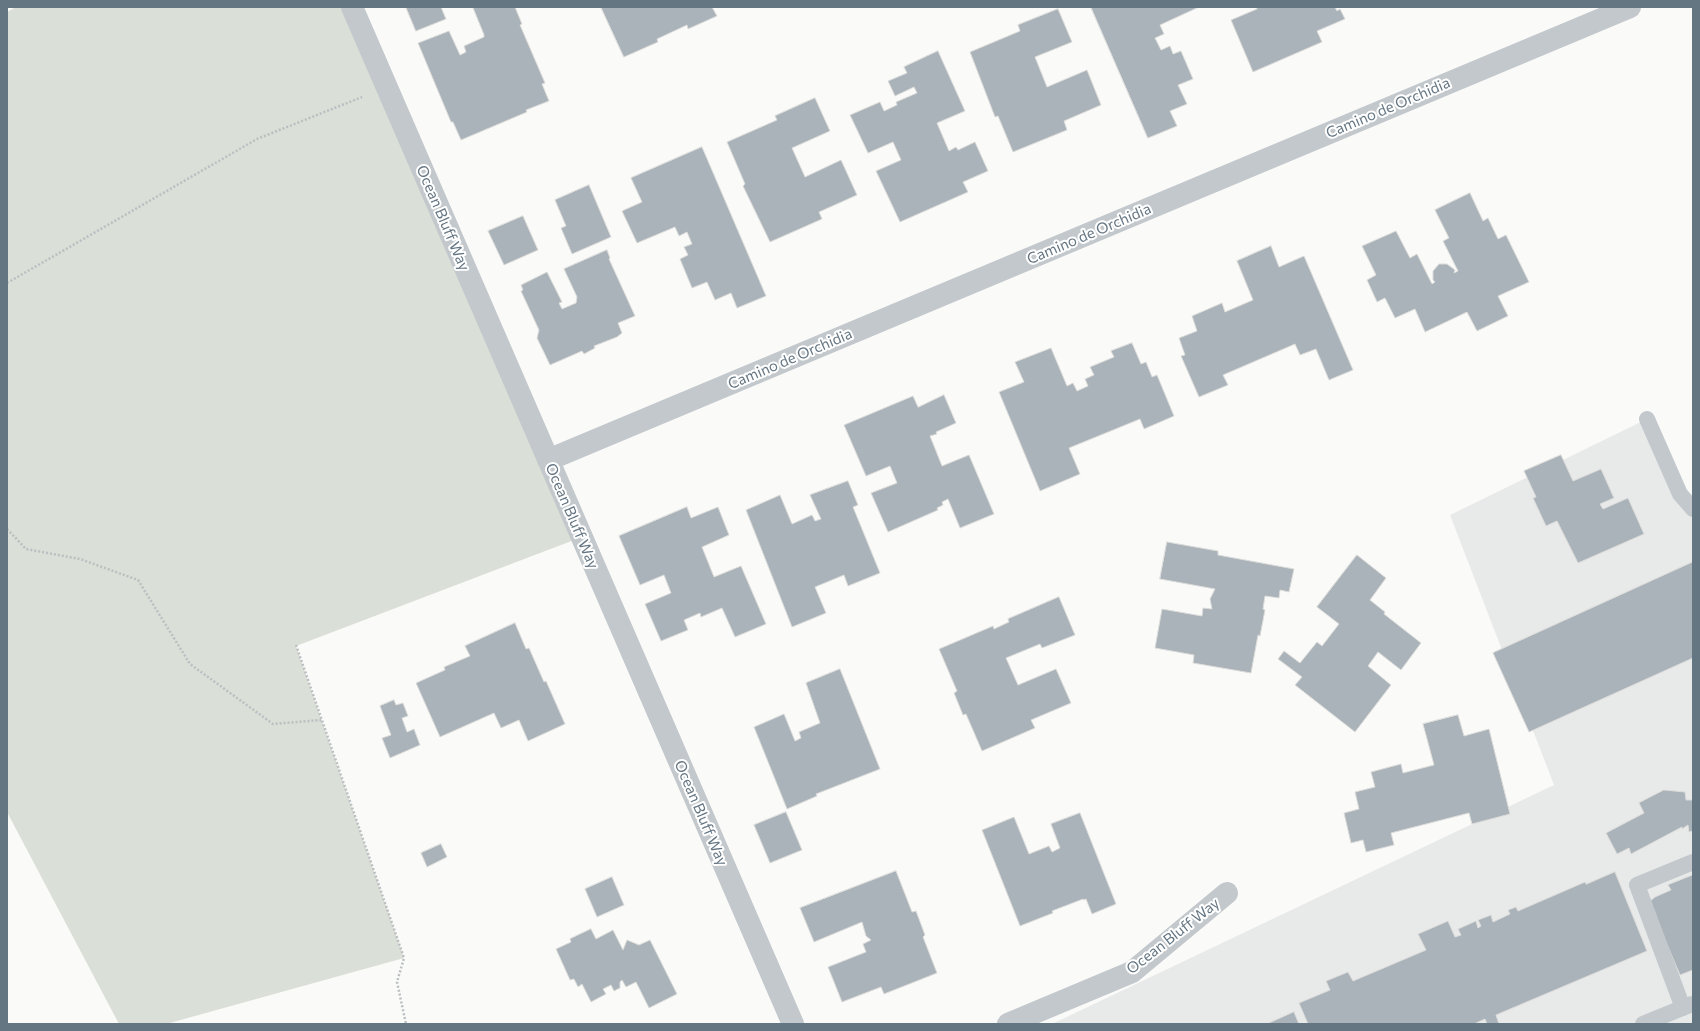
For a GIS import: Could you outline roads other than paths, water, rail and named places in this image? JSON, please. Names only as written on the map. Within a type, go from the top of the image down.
[{"type":"street","name":"Ocean Bluff Way","points":[[352,7],[793,1024]]},
{"type":"street","name":"Camino de Orchidia","points":[[548,460],[1630,7]]},
{"type":"street","name":"Ocean Bluff Way","points":[[1008,1024],[1132,972],[1227,893]]},
{"type":"lane","points":[[1647,419],[1680,494],[1693,510]]},
{"type":"lane","points":[[1643,1024],[1688,1006],[1637,885],[1693,862]]}]
